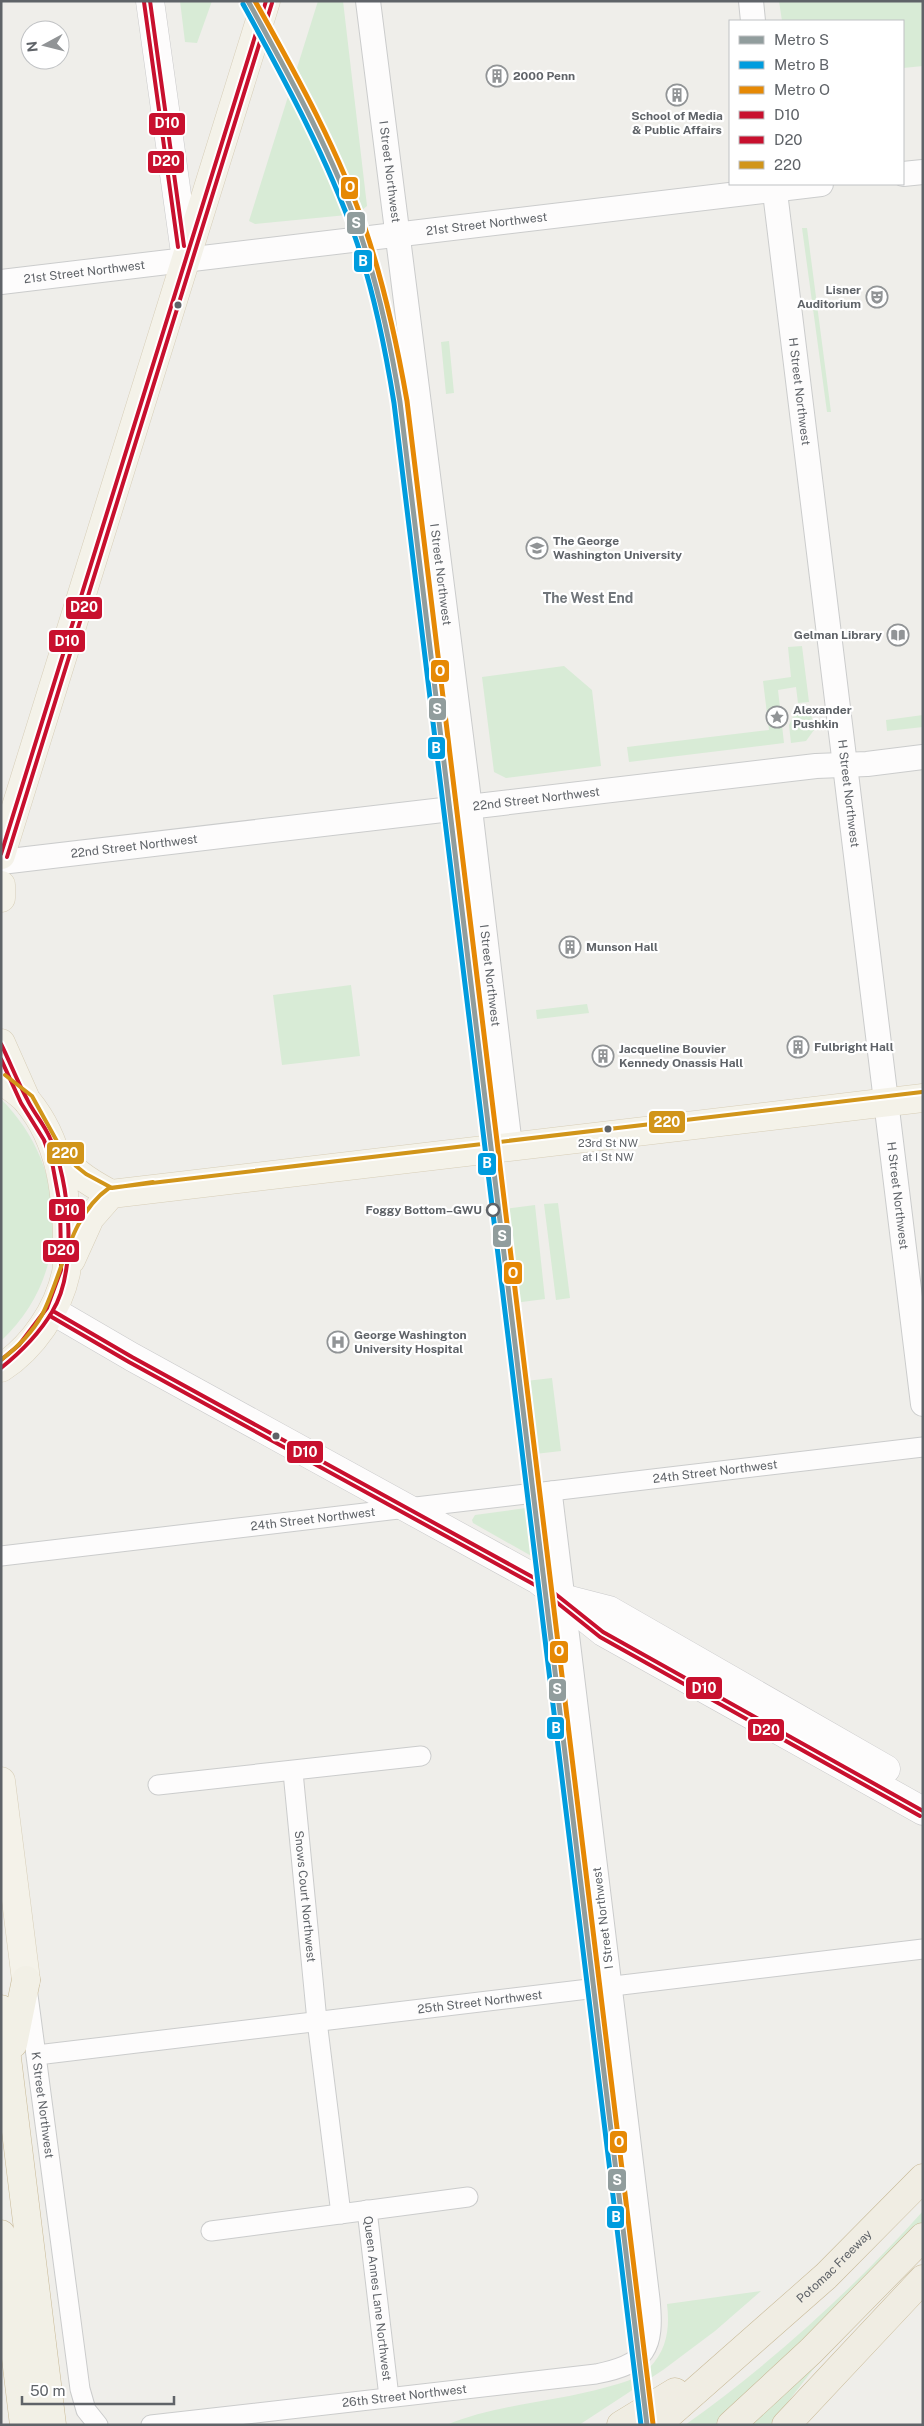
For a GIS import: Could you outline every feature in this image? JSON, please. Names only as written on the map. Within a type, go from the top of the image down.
[{"type":"highway","points":[[8,2068],[26,1980]]},
{"type":"highway","points":[[1,2009],[52,2425]]},
{"type":"highway","name":"Potomac Freeway","points":[[741,2352],[826,2276],[923,2178]]},
{"type":"highway","points":[[1,2234],[24,2425]]},
{"type":"highway","points":[[731,2425],[811,2352],[923,2237]]},
{"type":"highway","points":[[786,2425],[923,2279]]},
{"type":"highway","points":[[621,2425],[741,2352]]},
{"type":"highway","points":[[657,2425],[741,2352]]},
{"type":"main road","points":[[150,1],[186,260]]},
{"type":"main road","points":[[1,856],[266,1]]},
{"type":"main road","points":[[1,885],[1,898]]},
{"type":"main road","points":[[1,1043],[27,1100],[54,1148],[66,1204],[67,1271]]},
{"type":"main road","points":[[1,1080],[27,1100]]},
{"type":"main road","points":[[54,1148],[72,1170],[83,1179],[111,1194],[923,1098]]},
{"type":"main road","points":[[1,1368],[24,1349],[47,1319],[90,1218],[111,1194]]},
{"type":"main road","points":[[47,1319],[408,1508],[538,1580],[603,1632],[923,1790]]},
{"type":"main road","points":[[770,1714],[923,1811]]},
{"type":"main road","name":"K Street Northwest","points":[[1,1781],[26,1980]]},
{"type":"street","name":"I Street Northwest","points":[[368,1],[399,234],[510,1146]]},
{"type":"street","points":[[751,1],[753,20]]},
{"type":"street","points":[[904,174],[923,172]]},
{"type":"street","name":"21st Street Northwest","points":[[1,282],[774,187],[805,185]]},
{"type":"street","name":"H Street Northwest","points":[[774,187],[923,1404]]},
{"type":"street","name":"22nd Street Northwest","points":[[1,862],[816,766],[923,758]]},
{"type":"street","name":"24th Street Northwest","points":[[1,1556],[923,1447]]},
{"type":"street","name":"I Street Northwest","points":[[552,1491],[652,2321],[649,2346]]},
{"type":"street","points":[[158,1785],[293,1772],[421,1756]]},
{"type":"street","name":"Snows Court Northwest","points":[[293,1772],[317,2021]]},
{"type":"street","name":"25th Street Northwest","points":[[37,2055],[923,1949]]},
{"type":"street","name":"K Street Northwest","points":[[26,1980],[80,2389],[86,2410],[98,2425]]},
{"type":"street","points":[[317,2021],[341,2214]]},
{"type":"street","points":[[367,2210],[468,2197]]},
{"type":"street","name":"Queen Annes Lane Northwest","points":[[211,2231],[367,2210],[389,2397]]},
{"type":"street","name":"26th Street Northwest","points":[[151,2425],[609,2372],[620,2369],[636,2360],[649,2346]]},
{"type":"green space","points":[[180,1],[212,1],[197,43],[185,42]]},
{"type":"green space","points":[[318,1],[343,1],[367,206],[357,214],[255,224],[249,221]]},
{"type":"green space","points":[[779,1],[923,1],[923,66],[904,68],[904,20],[782,20]]},
{"type":"green space","points":[[802,228],[807,228],[831,412],[827,412]]},
{"type":"green space","points":[[449,341],[454,393],[446,394],[441,342]]},
{"type":"green space","points":[[802,646],[809,702],[798,703],[796,687],[778,690],[784,743],[629,762],[627,747],[769,730],[763,681],[791,677],[788,647]]},
{"type":"green space","points":[[564,666],[592,690],[601,766],[506,778],[494,772],[482,677]]},
{"type":"green space","points":[[811,713],[814,730],[806,741],[791,743],[789,725],[794,715]]},
{"type":"green space","points":[[923,715],[923,727],[887,731],[886,720]]},
{"type":"green space","points":[[351,985],[360,1056],[282,1065],[273,995]]},
{"type":"green space","points":[[587,1004],[589,1013],[537,1019],[536,1010]]},
{"type":"green space","points":[[1,1099],[23,1126],[40,1156],[50,1188],[54,1220],[51,1253],[41,1284],[24,1314],[1,1341]]},
{"type":"green space","points":[[558,1203],[570,1298],[556,1300],[544,1204]]},
{"type":"green space","points":[[535,1205],[545,1299],[514,1303],[504,1209]]},
{"type":"green space","points":[[552,1378],[561,1451],[535,1454],[526,1381]]},
{"type":"green space","points":[[533,1507],[539,1516],[544,1552],[539,1558],[535,1558],[473,1523],[472,1520],[475,1515]]},
{"type":"green space","points":[[923,2211],[923,2226],[757,2388],[715,2425],[685,2425],[780,2351],[868,2269]]},
{"type":"green space","points":[[761,2291],[715,2331],[663,2370],[579,2425],[446,2425],[485,2412],[587,2392],[629,2380],[645,2372],[660,2354],[666,2338],[668,2322],[667,2304]]},
{"type":"green space","points":[[825,2354],[770,2425],[751,2425]]},
{"type":"metro line","name":"S","points":[[248,1],[310,116],[350,205],[379,297],[400,402],[647,2425]]},
{"type":"metro line","name":"O","points":[[255,1],[317,115],[356,204],[385,296],[407,401],[653,2424]]},
{"type":"metro line","name":"B","points":[[243,4],[304,118],[344,207],[362,257],[373,298],[383,340],[394,403],[641,2425]]},
{"type":"transit line","name":"D10","points":[[150,1],[184,246]]},
{"type":"transit line","name":"D10","points":[[1,854],[266,1]]},
{"type":"transit line","name":"D20","points":[[144,2],[178,247]]},
{"type":"transit line","name":"D20","points":[[7,857],[272,3]]},
{"type":"transit line","name":"D10","points":[[1,1044],[29,1104],[48,1133],[57,1156],[66,1201],[68,1225],[68,1250],[65,1273],[60,1294],[52,1312],[29,1342],[1,1368]]},
{"type":"transit line","name":"D20","points":[[1,1059],[21,1103],[44,1140],[52,1162],[60,1205],[61,1256],[61,1270],[47,1308],[19,1345],[1,1360]]},
{"type":"transit line","name":"220","points":[[5,1075],[32,1096],[59,1145],[76,1166],[86,1174],[112,1188],[153,1182]]},
{"type":"transit line","name":"220","points":[[1,1360],[24,1339],[38,1322],[76,1230],[95,1200],[109,1188],[922,1092]]},
{"type":"transit line","name":"D10","points":[[53,1311],[132,1357],[538,1580],[603,1632],[923,1811]]},
{"type":"transit line","name":"D20","points":[[50,1316],[129,1362],[535,1585],[600,1637],[920,1816]]},
{"type":"place","name":"2000 Penn","points":[[497,76]]},
{"type":"place","name":"School of Media & Public Affairs","points":[[677,95]]},
{"type":"place","name":"Lisner Auditorium","points":[[877,297]]},
{"type":"place","name":"The George Washington University","points":[[537,548]]},
{"type":"place","name":"Gelman Library","points":[[898,635]]},
{"type":"place","name":"Alexander Pushkin","points":[[777,717]]},
{"type":"place","name":"Munson Hall","points":[[570,947]]},
{"type":"place","name":"Fulbright Hall","points":[[798,1047]]},
{"type":"place","name":"Jacqueline Bouvier Kennedy Onassis Hall","points":[[603,1056]]},
{"type":"place","name":"23rd St NW at I St NW","points":[[608,1129]]},
{"type":"place","name":"Foggy Bottom–GWU","points":[[493,1210]]},
{"type":"place","name":"George Washington University Hospital","points":[[338,1342]]},
{"type":"district","name":"The West End","points":[[588,598]]}]
